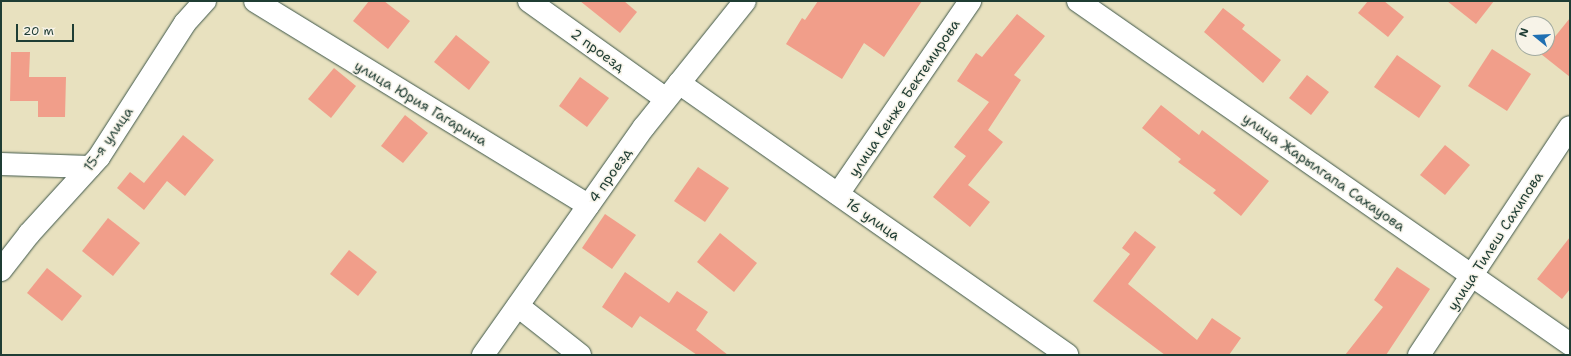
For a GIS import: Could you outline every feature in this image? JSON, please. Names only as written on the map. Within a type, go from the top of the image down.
[{"type":"street","name":"15-я улица","points":[[1,270],[29,234],[99,157],[184,23],[205,1]]},
{"type":"street","name":"улица Юрия Гагарина","points":[[255,1],[588,205]]},
{"type":"street","name":"2 проезд","points":[[529,1],[673,91]]},
{"type":"street","name":"4 проезд","points":[[483,355],[588,205],[673,91],[745,1]]},
{"type":"street","name":"улица Кенже Бектемирова","points":[[838,194],[970,1]]},
{"type":"street","name":"улица Жарылгапа Сахауова","points":[[1078,1],[1570,344]]},
{"type":"street","name":"16 улица","points":[[673,91],[838,194],[1067,355]]},
{"type":"street","name":"улица Тилеш Сахипова","points":[[1419,355],[1570,127]]},
{"type":"street","points":[[1,164],[90,168]]},
{"type":"street","points":[[518,306],[580,355]]},
{"type":"building","points":[[369,1],[384,1],[410,21],[388,49],[353,21]]},
{"type":"building","points":[[580,1],[624,1],[637,12],[620,33]]},
{"type":"building","points":[[818,1],[922,1],[884,57],[864,43],[842,79],[786,44],[802,18],[805,20]]},
{"type":"building","points":[[1368,1],[1384,1],[1404,17],[1388,37],[1358,13]]},
{"type":"building","points":[[1447,1],[1494,1],[1476,24]]},
{"type":"building","points":[[1223,8],[1245,25],[1242,29],[1281,60],[1263,83],[1204,32]]},
{"type":"building","points":[[1017,14],[1045,36],[1014,75],[1021,80],[988,130],[1003,142],[968,185],[990,202],[970,227],[933,197],[966,156],[954,147],[989,102],[957,81],[976,53],[982,57]]},
{"type":"building","points":[[1570,18],[1570,77],[1544,56],[1555,56],[1555,37]]},
{"type":"building","points":[[456,35],[490,62],[469,90],[434,62]]},
{"type":"building","points":[[1492,49],[1531,74],[1507,111],[1468,86]]},
{"type":"building","points":[[11,52],[30,52],[29,77],[66,77],[65,117],[38,117],[38,101],[10,101]]},
{"type":"building","points":[[1397,55],[1441,86],[1419,118],[1374,87]]},
{"type":"building","points":[[334,68],[356,86],[331,118],[308,99]]},
{"type":"building","points":[[1307,75],[1329,92],[1311,115],[1289,98]]},
{"type":"building","points":[[580,77],[609,98],[587,127],[559,106]]},
{"type":"building","points":[[1161,105],[1199,135],[1202,130],[1269,181],[1241,216],[1213,193],[1216,190],[1178,162],[1181,159],[1142,128]]},
{"type":"building","points":[[405,115],[428,133],[403,163],[381,146]]},
{"type":"building","points":[[183,135],[214,160],[185,196],[167,181],[144,210],[117,188],[130,172],[144,183]]},
{"type":"building","points":[[1445,145],[1470,165],[1445,195],[1420,175]]},
{"type":"building","points":[[698,167],[729,188],[705,222],[674,201]]},
{"type":"building","points":[[605,214],[636,235],[612,269],[582,248]]},
{"type":"building","points":[[108,218],[140,243],[113,276],[82,251]]},
{"type":"building","points":[[1135,231],[1156,247],[1128,284],[1197,340],[1212,318],[1241,338],[1229,355],[1165,355],[1093,301],[1130,254],[1122,248]]},
{"type":"building","points":[[720,233],[757,263],[734,292],[697,262]]},
{"type":"building","points":[[1570,237],[1570,289],[1562,299],[1537,279]]},
{"type":"building","points":[[349,250],[377,272],[358,296],[330,274]]},
{"type":"building","points":[[1397,267],[1430,289],[1386,355],[1345,355],[1383,307],[1374,300]]},
{"type":"building","points":[[47,268],[82,296],[62,321],[27,293]]},
{"type":"building","points":[[625,272],[669,303],[677,291],[708,312],[696,330],[728,355],[697,355],[640,316],[632,328],[602,307]]}]
